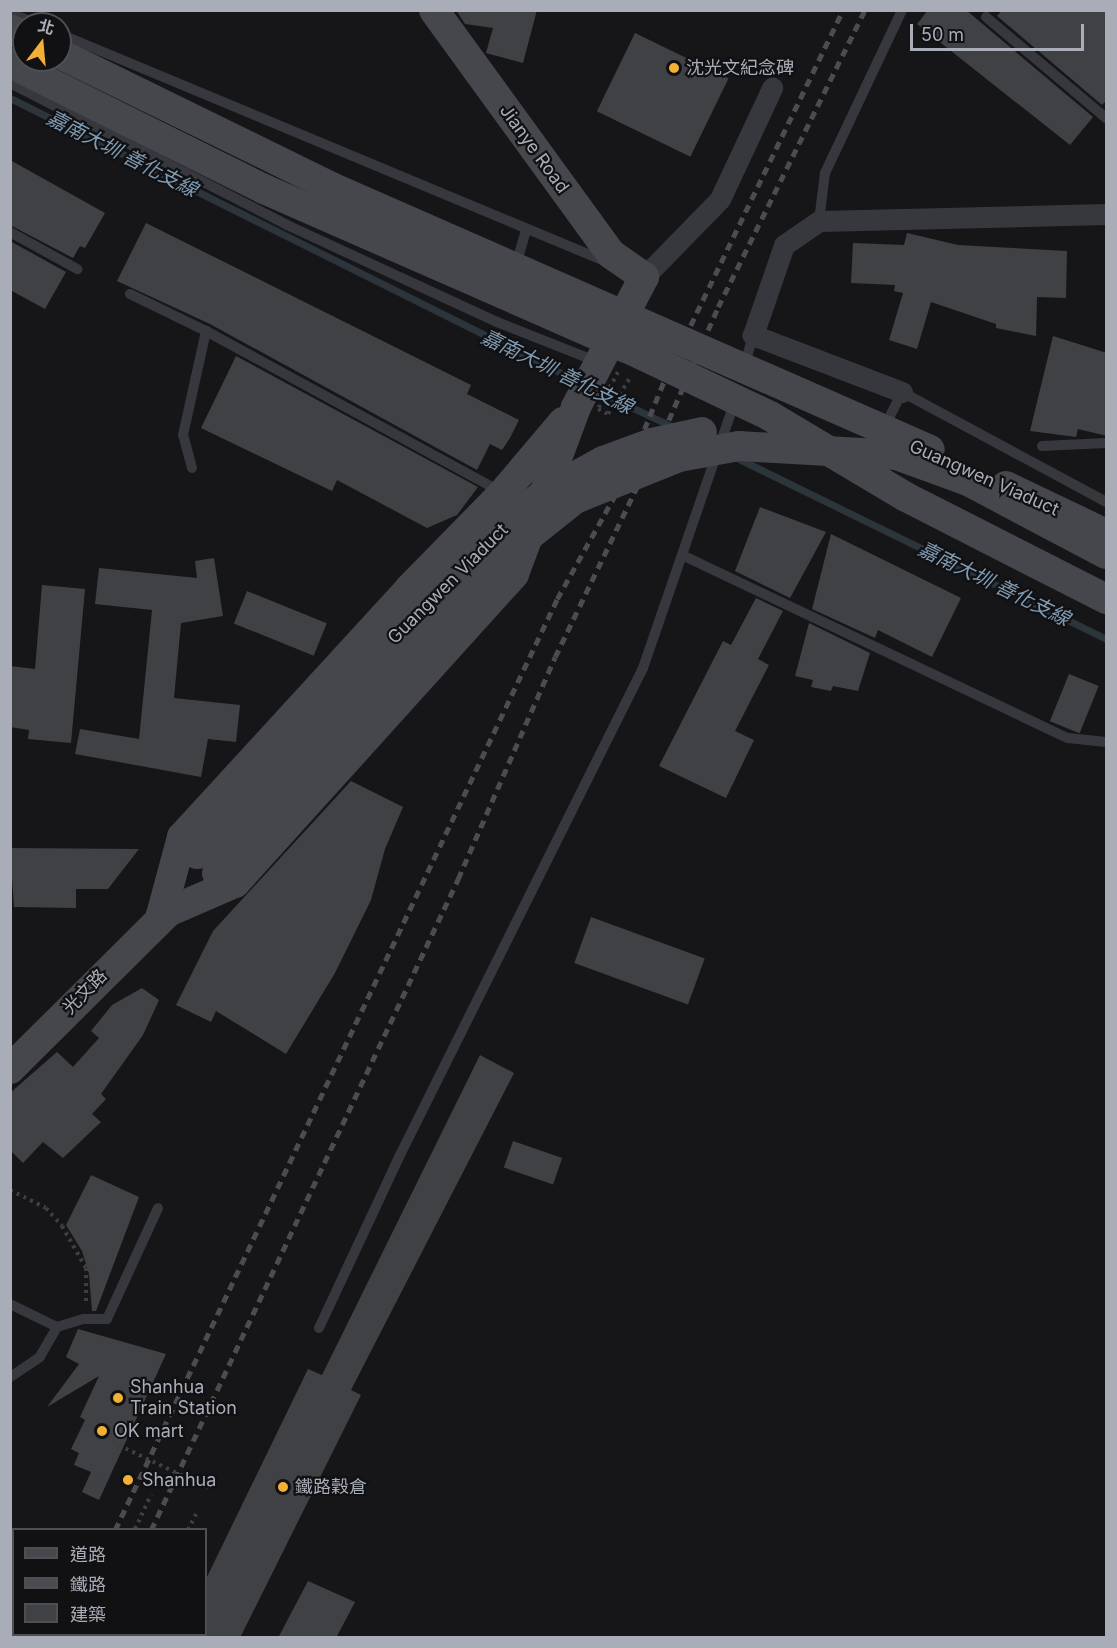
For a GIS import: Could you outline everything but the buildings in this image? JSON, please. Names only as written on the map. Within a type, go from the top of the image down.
[{"type":"street","name":"Jianye Road","points":[[434,10],[611,254],[644,277]]},
{"type":"street","points":[[72,60],[329,186],[938,454]]},
{"type":"street","points":[[10,63],[264,189],[627,348],[770,416],[906,497],[1107,599]]},
{"type":"street","points":[[160,915],[235,883],[514,574],[576,407],[644,277],[720,199],[772,88]]},
{"type":"street","points":[[902,392],[753,334],[784,245],[819,220],[1107,214]]},
{"type":"street","points":[[160,915],[182,837],[409,589],[503,493],[576,407]]},
{"type":"street","name":"Guangwen Viaduct","points":[[207,864],[485,541],[545,493],[603,461],[652,443],[714,429],[840,430],[900,440],[938,454],[1107,534]]},
{"type":"street","name":"Guangwen Viaduct","points":[[207,864],[516,546],[575,499],[679,457],[740,446],[896,455],[968,481],[1107,554]]},
{"type":"street","points":[[503,493],[539,506]]},
{"type":"street","points":[[160,915],[207,864]]},
{"type":"street","name":"光文路","points":[[10,1069],[160,915]]},
{"type":"lane","points":[[819,220],[825,173],[902,10]]},
{"type":"lane","points":[[986,17],[1107,118]]},
{"type":"lane","points":[[72,39],[526,231],[644,277]]},
{"type":"lane","points":[[10,83],[287,225],[497,322],[600,363]]},
{"type":"lane","points":[[497,322],[526,231]]},
{"type":"lane","points":[[10,232],[77,269]]},
{"type":"lane","points":[[130,294],[206,331],[503,493]]},
{"type":"lane","points":[[192,468],[183,435],[206,331]]},
{"type":"lane","points":[[319,1328],[399,1157],[644,668],[707,481],[728,427],[753,334]]},
{"type":"lane","points":[[867,490],[858,476],[902,392],[1107,502]]},
{"type":"lane","points":[[1042,446],[1107,443]]},
{"type":"lane","points":[[898,507],[908,513]]},
{"type":"lane","points":[[682,555],[1068,738],[1107,742]]},
{"type":"lane","points":[[992,555],[1107,611]]},
{"type":"lane","points":[[10,1304],[57,1327],[84,1319],[107,1319],[158,1208]]},
{"type":"lane","points":[[10,1377],[40,1357],[57,1327]]},
{"type":"path","points":[[10,1190],[46,1209],[75,1246],[86,1268],[84,1319]]},
{"type":"path","points":[[111,1442],[208,1488]]},
{"type":"path","points":[[94,1489],[102,1471]]},
{"type":"path","points":[[135,1528],[151,1494]]},
{"type":"path","points":[[189,1528],[195,1514]]},
{"type":"waterway","name":"嘉南大圳 善化支線","points":[[10,98],[581,383]]},
{"type":"waterway","name":"嘉南大圳 善化支線","points":[[593,389],[673,427]]},
{"type":"waterway","name":"嘉南大圳 善化支線","points":[[737,458],[1106,639]]},
{"type":"railway","points":[[116,1528],[557,599],[623,481],[666,376],[843,10]]},
{"type":"railway","points":[[152,1528],[458,879],[555,657],[663,433],[718,307],[865,10]]},
{"type":"place","name":"沈光文紀念碑","points":[[674,68]]},
{"type":"place","name":"Shanhua Train Station","points":[[118,1398]]},
{"type":"place","name":"OK mart","points":[[102,1431]]},
{"type":"place","name":"Shanhua","points":[[128,1480]]},
{"type":"place","name":"鐵路穀倉","points":[[283,1487]]}]
